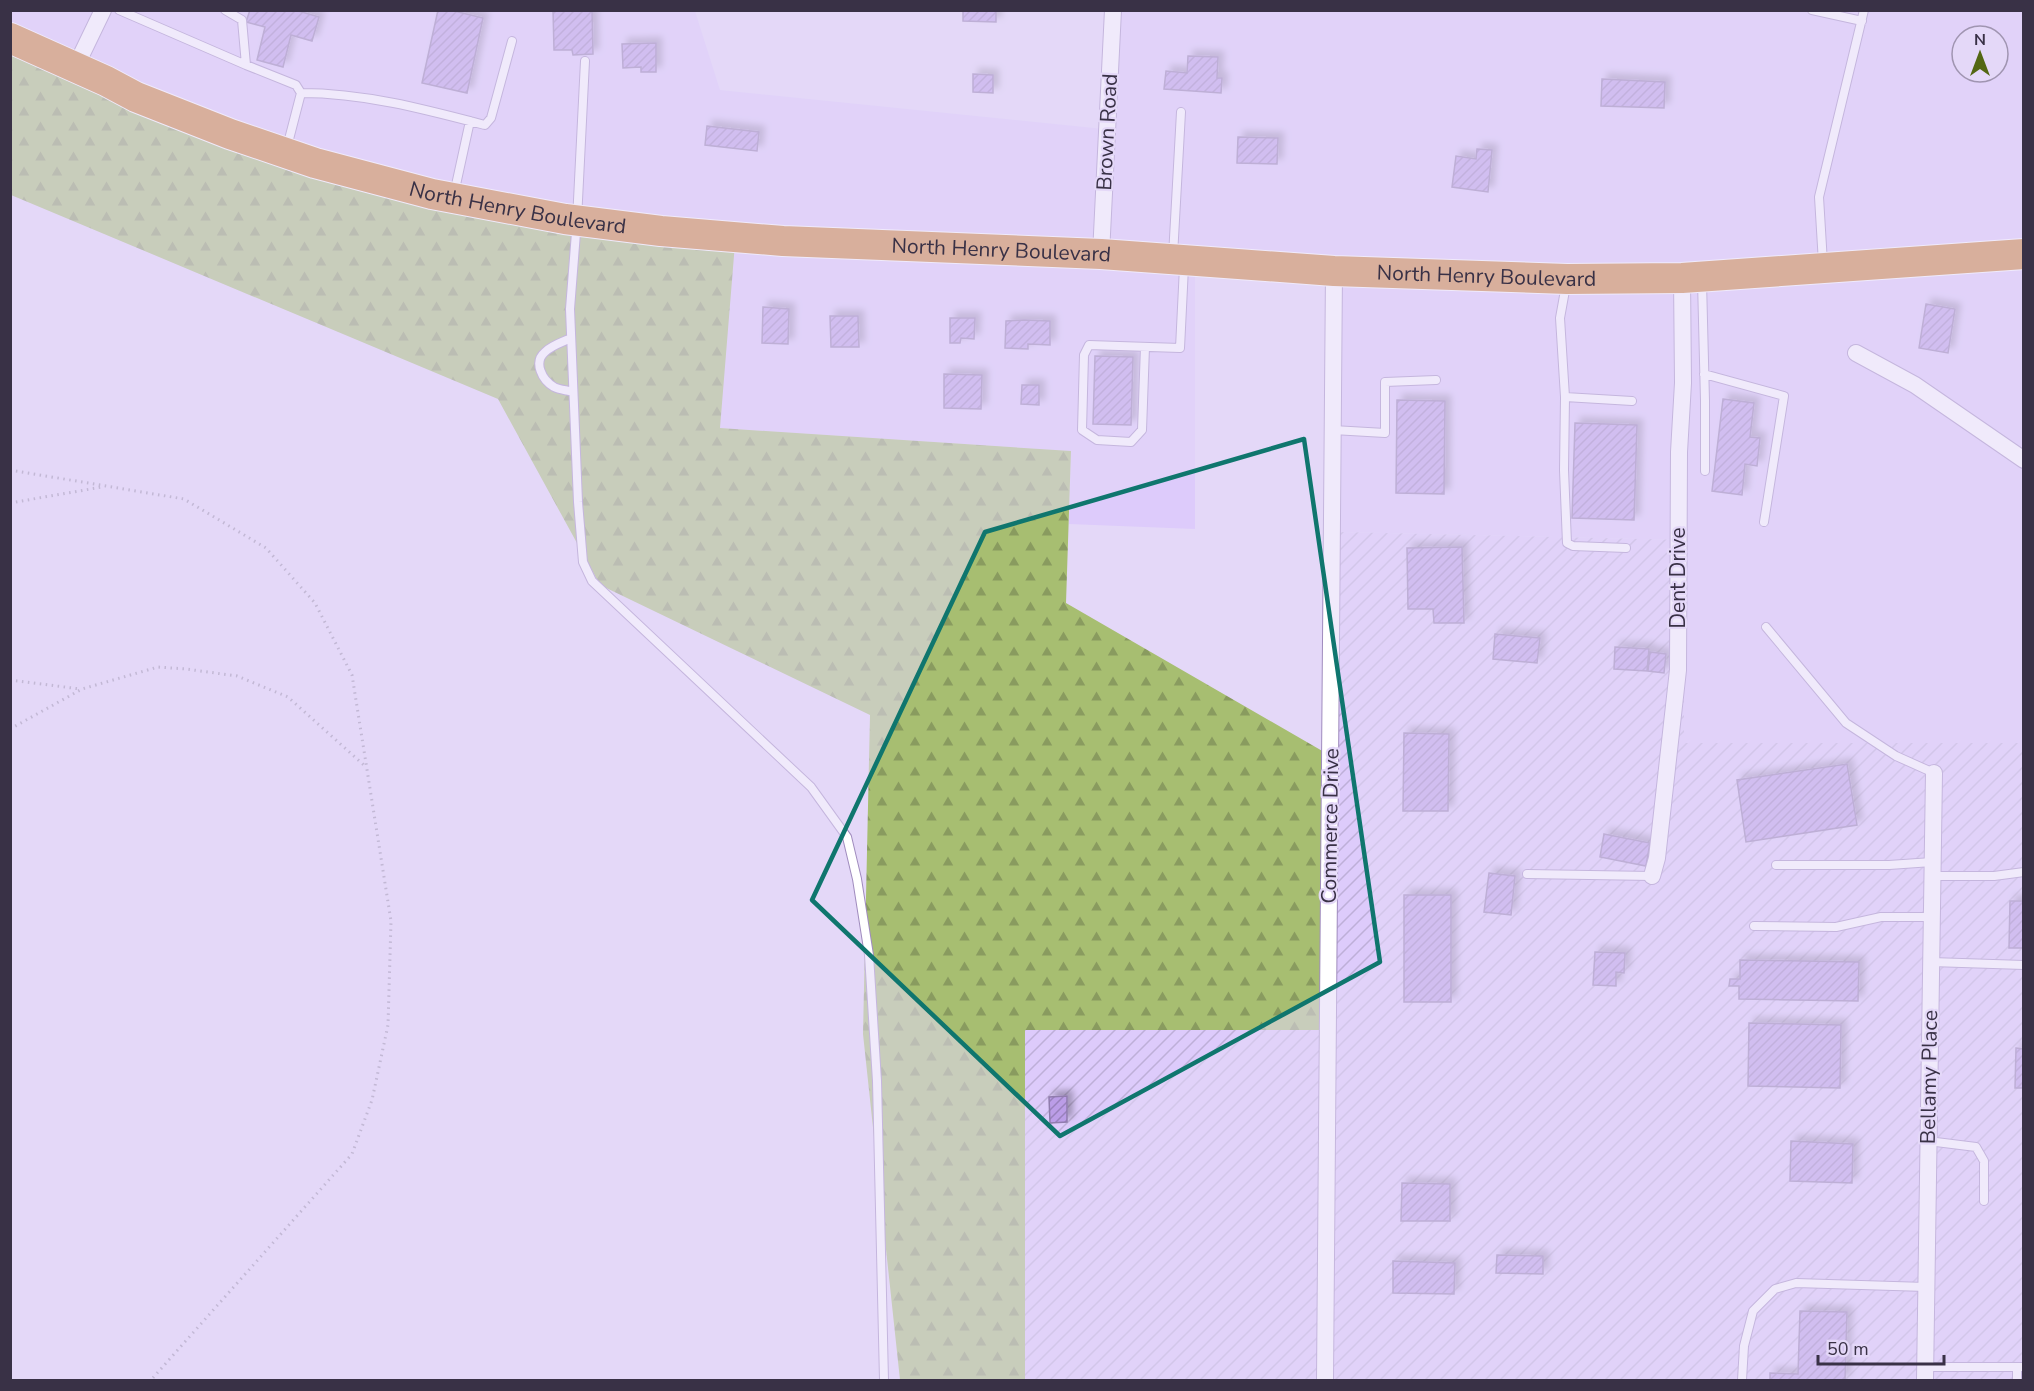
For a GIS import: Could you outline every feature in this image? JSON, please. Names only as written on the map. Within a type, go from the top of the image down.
[{"type":"highway","name":"North Henry Boulevard","points":[[10,38],[155,105],[286,153],[359,176],[453,198],[577,220],[661,231],[783,241],[1101,254],[1334,271],[1567,279],[1692,278],[2024,254]]},
{"type":"street","points":[[75,68],[103,10]]},
{"type":"street","name":"Brown Road","points":[[1101,254],[1113,10]]},
{"type":"street","name":"Commerce Drive","points":[[1325,1380],[1334,271]]},
{"type":"street","name":"Dent Drive","points":[[1652,876],[1657,858],[1677,670],[1679,452],[1692,278]]},
{"type":"street","points":[[1856,353],[1915,385],[2024,460]]},
{"type":"street","name":"Bellamy Place","points":[[1925,1374],[1934,773]]},
{"type":"lane","points":[[119,10],[296,86],[301,93],[286,153]]},
{"type":"lane","points":[[1812,10],[1862,21]]},
{"type":"lane","points":[[1824,270],[1819,197],[1864,10]]},
{"type":"lane","points":[[229,11],[242,20],[246,65]]},
{"type":"lane","points":[[301,93],[335,93],[402,104],[484,125],[491,118],[512,41]]},
{"type":"lane","points":[[585,61],[570,309],[578,502],[583,562],[592,581],[811,787],[847,837],[857,879],[869,955],[877,1081],[884,1380]]},
{"type":"lane","points":[[1145,346],[1142,430],[1131,442],[1097,440],[1082,430],[1084,355],[1089,345],[1145,346],[1180,348],[1181,112]]},
{"type":"lane","points":[[453,198],[470,122]]},
{"type":"lane","points":[[1692,278],[1704,374],[1705,471]]},
{"type":"lane","points":[[1567,279],[1560,318],[1565,397],[1564,470],[1567,543],[1573,546],[1626,548]]},
{"type":"lane","points":[[571,338],[549,349],[543,354],[539,363],[542,375],[550,384],[556,388],[573,392]]},
{"type":"lane","points":[[1704,374],[1784,396],[1764,522]]},
{"type":"lane","points":[[1334,430],[1385,433],[1385,382],[1436,380]]},
{"type":"lane","points":[[1565,397],[1632,401]]},
{"type":"lane","points":[[1766,627],[1846,723],[1896,756],[1934,773]]},
{"type":"lane","points":[[1776,865],[1889,865],[1994,876],[2024,872]]},
{"type":"lane","points":[[1527,874],[1652,876]]},
{"type":"lane","points":[[1754,926],[1836,927],[1881,917],[1932,917]]},
{"type":"lane","points":[[1931,962],[2024,965]]},
{"type":"lane","points":[[1928,1141],[1976,1147],[1984,1161],[1984,1201]]},
{"type":"lane","points":[[1742,1380],[1744,1346],[1753,1311],[1775,1289],[1796,1283],[1926,1287]]},
{"type":"lane","points":[[1925,1374],[2020,1367],[2017,1380]]},
{"type":"path","points":[[10,470],[184,499],[266,548],[315,603],[352,675],[391,921],[388,1025],[372,1100],[352,1154],[151,1380]]},
{"type":"path","points":[[10,502],[107,486]]},
{"type":"path","points":[[10,729],[82,689],[158,667],[237,676],[288,697],[367,768]]},
{"type":"path","points":[[10,680],[82,689]]},
{"type":"highlighted area","points":[[1304,439],[1380,962],[1060,1136],[812,900],[985,532]]},
{"type":"shaded area","points":[[10,11],[695,11],[720,90],[1104,129],[1105,11],[2023,11],[2023,743],[1684,743],[1684,540],[1338,532],[1333,271],[1195,269],[1195,529],[1069,524],[1071,451],[720,428],[414,193],[11,49]]},
{"type":"shaded area","points":[[1338,532],[1684,540],[1684,743],[2023,743],[2023,1380],[1025,1380],[1025,1030],[1322,1029]]},
{"type":"green space","points":[[10,49],[414,193],[736,231],[720,428],[1071,451],[1066,603],[1331,756],[1322,1030],[1025,1030],[1025,1380],[900,1380],[863,1034],[870,715],[600,585],[498,399],[11,195]]},
{"type":"building","points":[[250,10],[295,10],[319,17],[312,41],[291,35],[283,67],[257,60],[265,27],[246,22]]},
{"type":"building","points":[[438,10],[450,10],[483,18],[467,93],[422,83]]},
{"type":"building","points":[[553,10],[592,10],[593,54],[573,55],[572,50],[554,50]]},
{"type":"building","points":[[963,10],[996,10],[996,22],[963,21]]},
{"type":"building","points":[[656,43],[656,72],[641,72],[641,67],[623,68],[622,44]]},
{"type":"building","points":[[1188,56],[1218,57],[1217,78],[1222,78],[1221,93],[1164,89],[1166,71],[1187,73]]},
{"type":"building","points":[[973,74],[993,75],[993,93],[973,92]]},
{"type":"building","points":[[1602,79],[1665,82],[1664,108],[1601,106]]},
{"type":"building","points":[[707,126],[759,132],[757,151],[705,145]]},
{"type":"building","points":[[1238,137],[1278,138],[1277,164],[1237,163]]},
{"type":"building","points":[[1477,149],[1492,150],[1488,192],[1452,187],[1456,156],[1476,159]]},
{"type":"building","points":[[1926,304],[1955,309],[1948,353],[1919,348]]},
{"type":"building","points":[[763,307],[789,309],[788,344],[762,343]]},
{"type":"building","points":[[830,316],[858,316],[859,347],[831,347]]},
{"type":"building","points":[[950,318],[975,318],[974,339],[961,338],[960,343],[950,343]]},
{"type":"building","points":[[1006,321],[1050,321],[1050,345],[1028,344],[1028,349],[1005,348]]},
{"type":"building","points":[[1095,356],[1133,357],[1131,425],[1093,424]]},
{"type":"building","points":[[944,374],[982,375],[981,409],[944,408]]},
{"type":"building","points":[[1022,385],[1039,385],[1039,405],[1021,404]]},
{"type":"building","points":[[1723,399],[1754,403],[1750,437],[1760,438],[1757,466],[1745,464],[1742,495],[1712,491]]},
{"type":"building","points":[[1397,400],[1445,401],[1444,494],[1396,493]]},
{"type":"building","points":[[1575,423],[1637,425],[1634,520],[1572,518]]},
{"type":"building","points":[[1462,547],[1464,623],[1434,623],[1433,609],[1408,609],[1407,548]]},
{"type":"building","points":[[1495,634],[1540,638],[1537,663],[1493,659]]},
{"type":"building","points":[[1615,647],[1649,649],[1647,671],[1614,669]]},
{"type":"building","points":[[1650,652],[1666,654],[1664,673],[1648,671]]},
{"type":"building","points":[[1404,733],[1449,734],[1448,811],[1403,811]]},
{"type":"building","points":[[1847,764],[1857,825],[1746,842],[1737,780]]},
{"type":"building","points":[[1604,834],[1650,843],[1646,866],[1600,857]]},
{"type":"building","points":[[1489,873],[1515,876],[1511,915],[1484,912]]},
{"type":"building","points":[[1404,895],[1451,895],[1451,1002],[1404,1002]]},
{"type":"building","points":[[2010,901],[2024,901],[2024,948],[2009,948]]},
{"type":"building","points":[[1595,952],[1625,953],[1624,973],[1616,972],[1616,986],[1593,985]]},
{"type":"building","points":[[1740,960],[1859,962],[1858,1001],[1739,999],[1739,986],[1729,986],[1730,979],[1740,979]]},
{"type":"building","points":[[1749,1023],[1841,1025],[1840,1088],[1748,1086]]},
{"type":"building","points":[[2016,1048],[2024,1049],[2024,1088],[2015,1088]]},
{"type":"building","points":[[1067,1096],[1067,1122],[1050,1123],[1049,1097]]},
{"type":"building","points":[[1791,1141],[1853,1144],[1852,1183],[1790,1181]]},
{"type":"building","points":[[1402,1183],[1450,1184],[1450,1221],[1401,1221]]},
{"type":"building","points":[[1497,1255],[1543,1256],[1543,1274],[1496,1273]]},
{"type":"building","points":[[1393,1261],[1455,1263],[1454,1294],[1393,1293]]},
{"type":"building","points":[[1800,1311],[1847,1312],[1845,1380],[1770,1380],[1770,1373],[1798,1374]]}]
